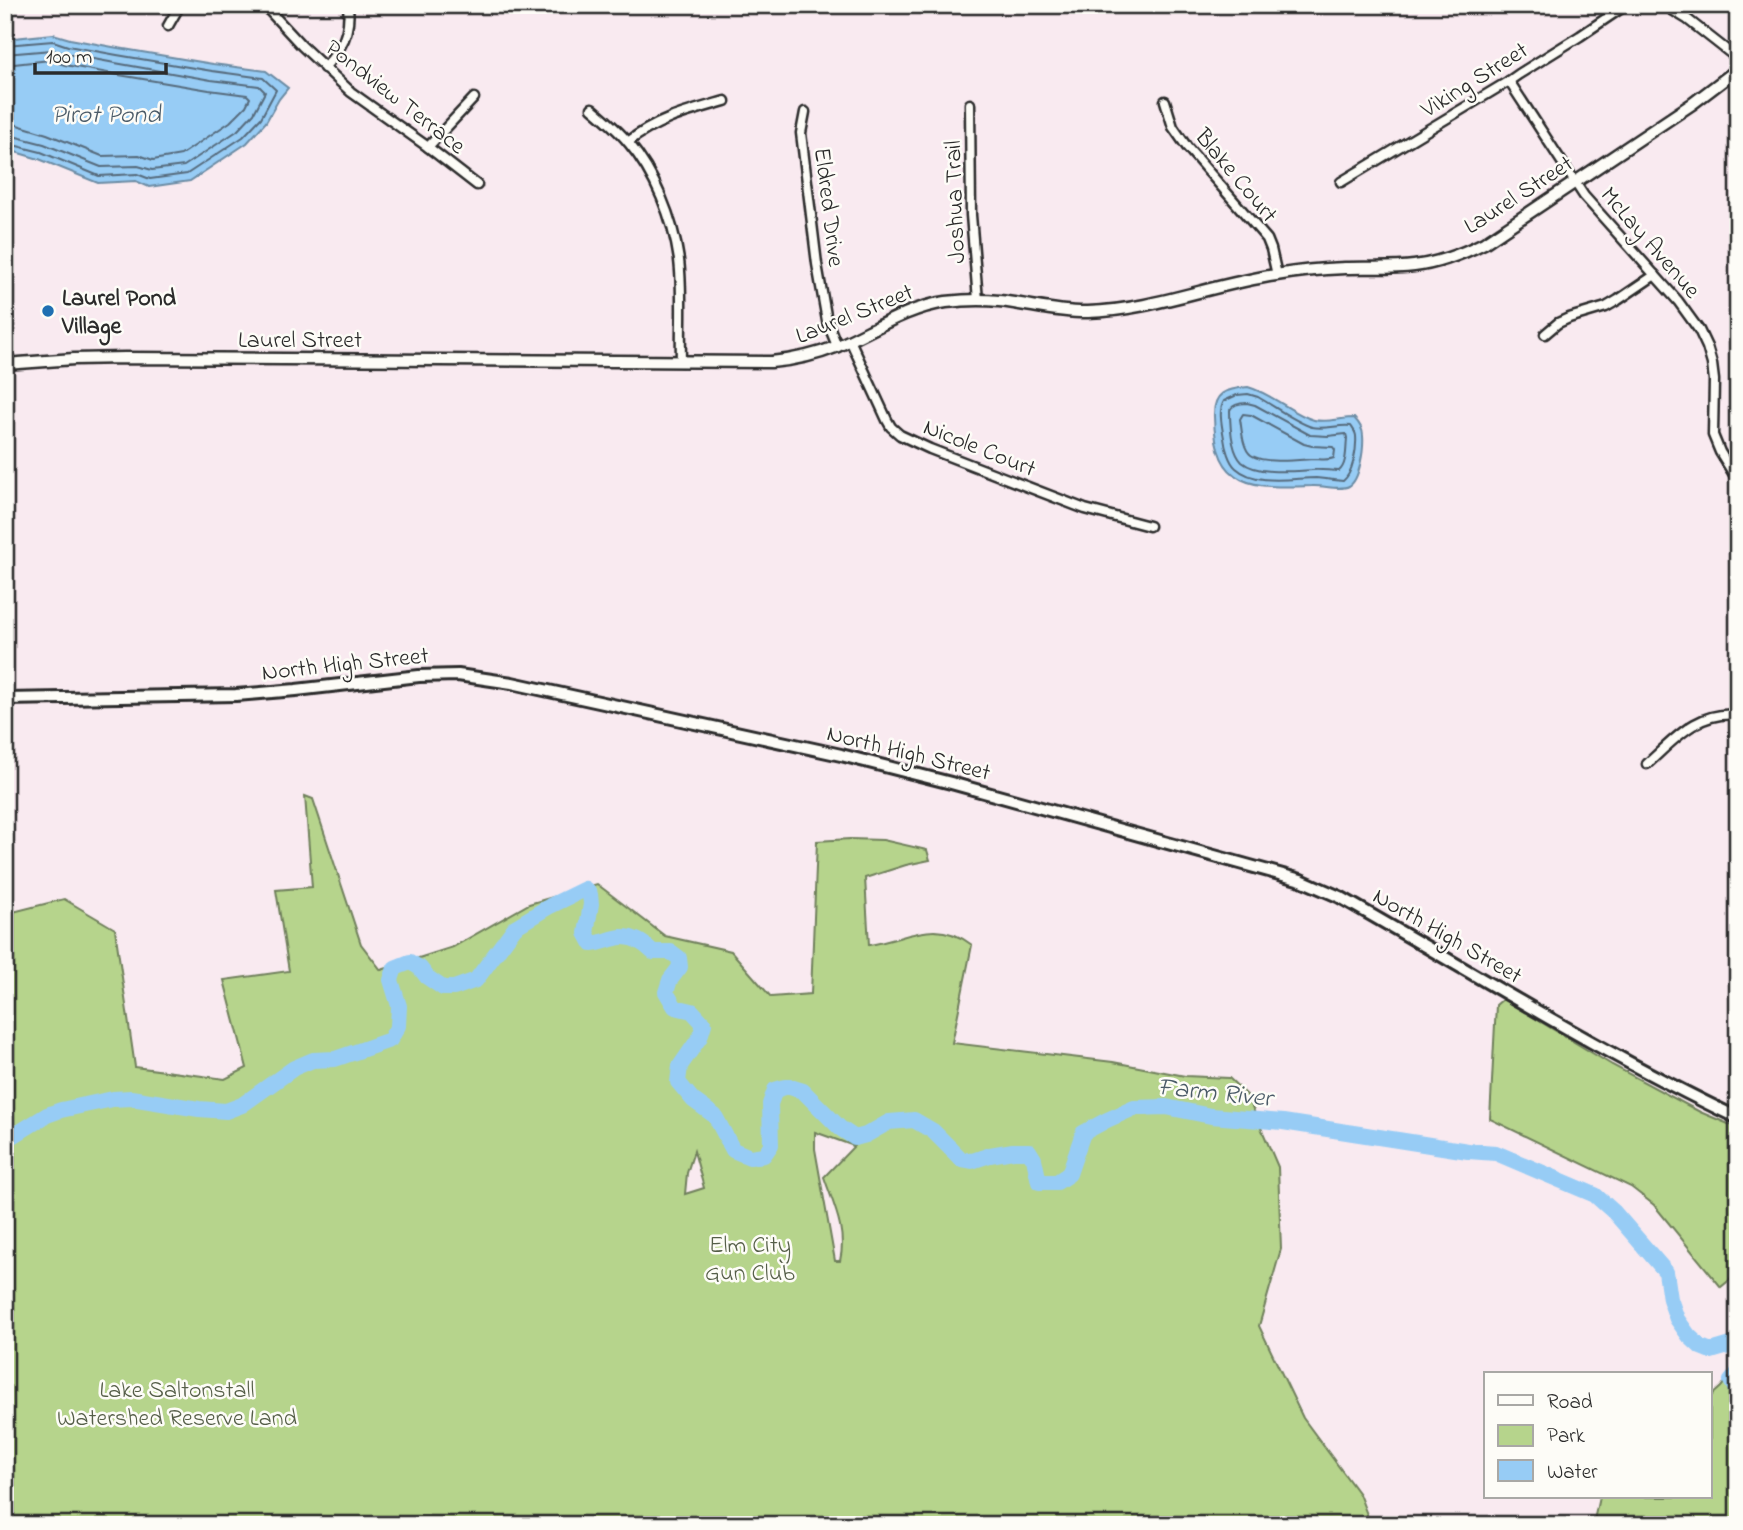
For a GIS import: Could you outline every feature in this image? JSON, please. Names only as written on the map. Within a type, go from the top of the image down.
[{"type":"main road","name":"North High Street","points":[[5,699],[236,695],[419,676],[458,675],[512,683],[841,755],[1301,880],[1340,897],[1630,1062],[1738,1118]]},
{"type":"street","points":[[168,26],[180,5]]},
{"type":"street","name":"Pondview Terrace","points":[[264,5],[324,68],[351,92],[477,185]]},
{"type":"street","points":[[324,68],[342,47],[346,34],[348,5]]},
{"type":"street","name":"Viking Street","points":[[1340,182],[1509,81],[1626,5]]},
{"type":"street","points":[[1664,5],[1687,19],[1738,59]]},
{"type":"street","name":"Laurel Street","points":[[5,364],[115,358],[771,362],[806,357],[837,346],[891,318],[945,302],[978,300],[1077,312],[1110,311],[1154,304],[1277,275],[1343,268],[1405,267],[1462,254],[1485,243],[1692,104],[1738,69]]},
{"type":"street","name":"McLay Avenue","points":[[1509,81],[1584,196],[1692,319],[1707,347],[1712,364],[1713,435],[1738,481]]},
{"type":"street","points":[[428,147],[474,98]]},
{"type":"street","points":[[628,142],[668,118],[725,101]]},
{"type":"street","name":"Blake Court","points":[[1165,101],[1173,127],[1187,147],[1266,239],[1277,275]]},
{"type":"street","name":"Joshua Trail","points":[[970,103],[971,215],[978,300]]},
{"type":"street","points":[[592,108],[628,142],[651,177],[667,211],[680,275],[681,362]]},
{"type":"street","name":"Eldred Drive","points":[[804,112],[801,133],[817,264],[827,321],[837,346]]},
{"type":"street","points":[[1545,334],[1569,318],[1606,307],[1655,275]]},
{"type":"street","name":"Nicole Court","points":[[850,340],[887,420],[900,435],[1085,509],[1149,526]]},
{"type":"street","points":[[1647,764],[1694,723],[1710,716],[1738,715]]},
{"type":"green space","points":[[305,796],[313,799],[361,944],[381,970],[453,947],[529,904],[597,884],[665,936],[731,951],[771,997],[811,994],[817,841],[883,840],[927,850],[930,860],[865,878],[869,945],[933,931],[946,932],[972,945],[952,1043],[1113,1062],[1185,1076],[1229,1078],[1247,1095],[1278,1167],[1281,1249],[1259,1326],[1303,1418],[1359,1494],[1371,1525],[5,1525],[5,914],[64,899],[115,929],[135,1067],[225,1079],[247,1068],[224,980],[289,971],[276,890],[312,887]],"holes":[[[815,1132],[854,1146],[824,1177],[841,1229],[840,1261],[835,1261],[815,1149]],[[694,1151],[704,1188],[685,1194],[687,1173]]]},
{"type":"green space","points":[[1503,999],[1612,1065],[1700,1112],[1738,1128],[1738,1273],[1721,1287],[1654,1205],[1631,1187],[1490,1119],[1496,1005]]},
{"type":"green space","points":[[1738,1366],[1738,1525],[1593,1525],[1599,1498],[1712,1498],[1712,1395]]},
{"type":"water","name":"Pirot Pond","points":[[53,34],[118,48],[266,71],[288,88],[266,122],[247,143],[190,181],[149,187],[136,181],[98,183],[39,159],[5,149],[5,39]]},
{"type":"water","points":[[1248,387],[1314,420],[1354,418],[1363,433],[1363,441],[1360,463],[1353,483],[1341,488],[1272,486],[1241,479],[1230,471],[1221,458],[1216,441],[1214,409],[1222,393]]},
{"type":"waterway","name":"Farm River","points":[[5,1141],[47,1115],[113,1099],[131,1098],[226,1111],[242,1105],[294,1068],[313,1060],[335,1059],[390,1040],[398,1026],[399,1006],[391,980],[395,968],[410,962],[443,988],[454,988],[476,980],[515,927],[585,889],[590,894],[591,904],[586,933],[592,944],[625,937],[638,941],[653,952],[671,952],[679,958],[680,967],[670,980],[666,992],[675,1007],[692,1011],[704,1024],[700,1037],[680,1066],[678,1082],[693,1100],[715,1116],[733,1150],[750,1157],[764,1155],[771,1145],[770,1104],[775,1090],[785,1087],[803,1091],[840,1128],[855,1138],[889,1122],[914,1120],[933,1131],[961,1159],[972,1161],[990,1155],[1029,1151],[1034,1159],[1039,1182],[1057,1182],[1069,1174],[1083,1133],[1134,1108],[1166,1107],[1211,1116],[1283,1122],[1496,1153],[1595,1195],[1614,1212],[1666,1272],[1670,1299],[1677,1319],[1689,1336],[1701,1347],[1711,1351],[1738,1343]]},
{"type":"waterway","name":"Farm River","points":[[1738,1373],[1731,1381],[1738,1392]]},
{"type":"place","name":"Laurel Pond Village","points":[[48,311]]},
{"type":"park label","name":"Elm City Gun Club","points":[[750,1258]]},
{"type":"park label","name":"Lake Saltonstall Watershed Reserve Land","points":[[177,1403]]}]
